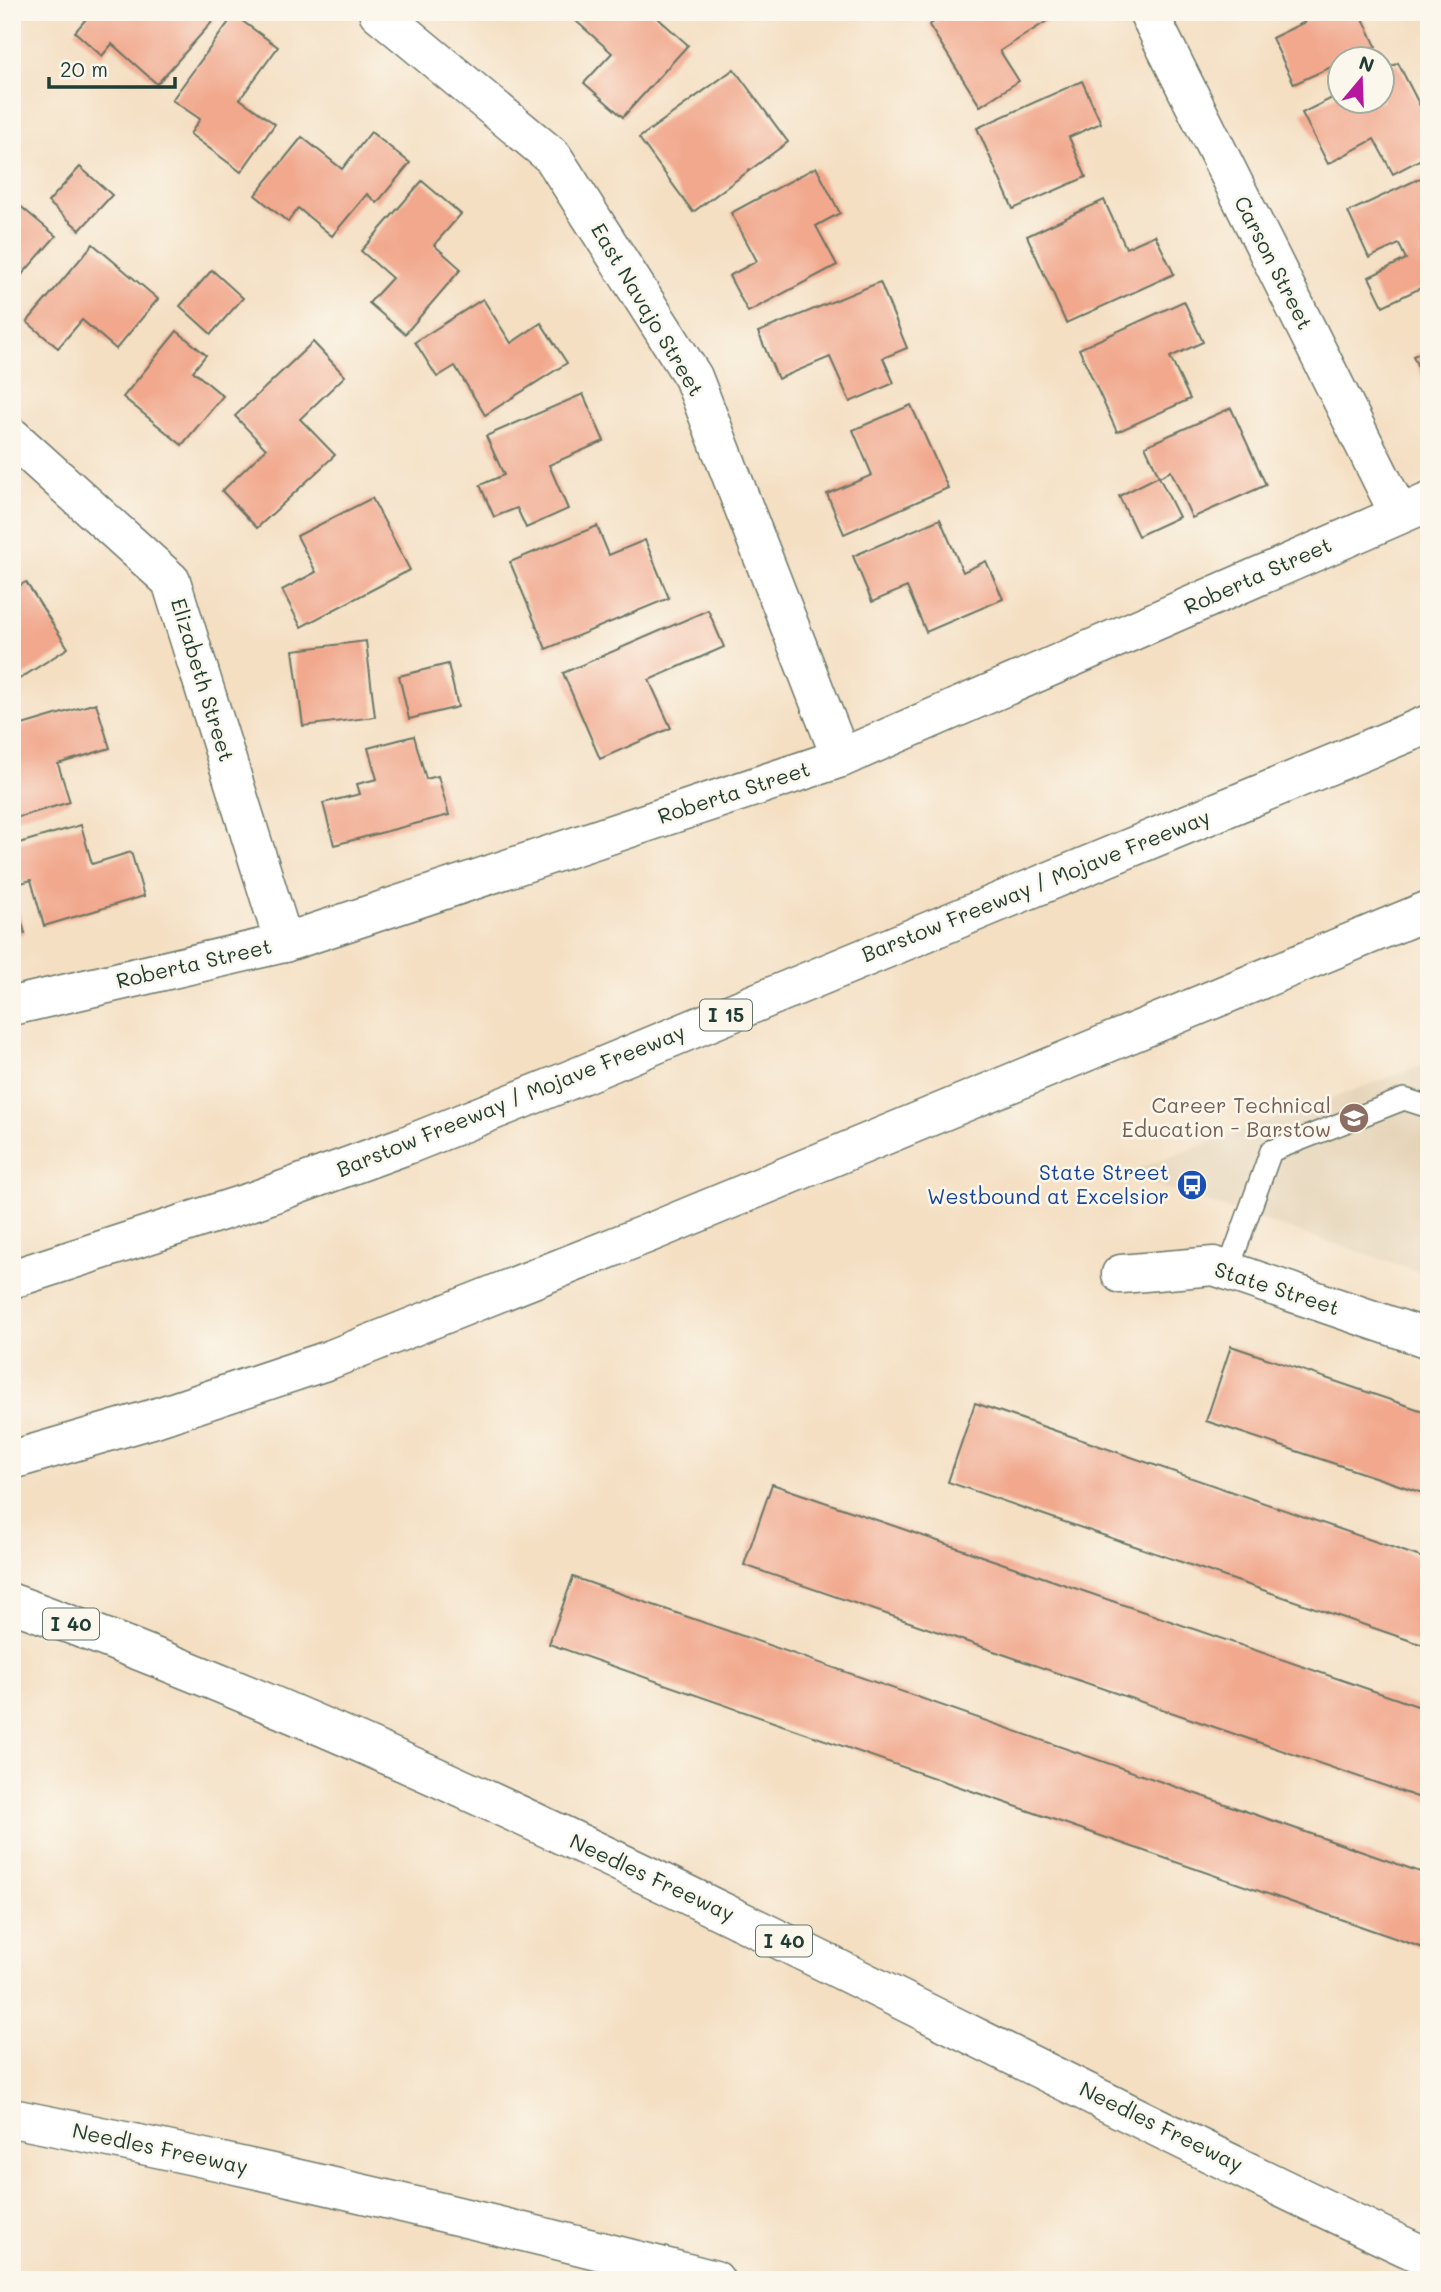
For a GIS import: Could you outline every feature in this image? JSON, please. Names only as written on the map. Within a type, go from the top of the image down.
[{"type":"main road","name":"East Navajo Street","points":[[378,12],[553,157],[693,377],[841,758]]},
{"type":"main road","name":"Carson Street","points":[[1148,12],[1414,508]]},
{"type":"main road","name":"Elizabeth Street","points":[[12,438],[171,581],[284,943]]},
{"type":"main road","name":"Roberta Street","points":[[12,1006],[284,943],[841,758],[1414,508]]},
{"type":"main road","name":"Barstow Freeway / Mojave Freeway","points":[[12,1279],[253,1201],[407,1145],[1429,724]]},
{"type":"main road","points":[[12,1460],[152,1419],[342,1354],[654,1231],[1429,910]]},
{"type":"main road","name":"State Street","points":[[1121,1274],[1214,1266],[1429,1339]]},
{"type":"main road","name":"Needles Freeway","points":[[12,1603],[129,1645],[323,1725],[513,1812],[721,1910],[1429,2258]]},
{"type":"main road","name":"Needles Freeway","points":[[12,2119],[412,2204],[715,2280]]},
{"type":"lane","points":[[1228,1270],[1271,1152],[1404,1099],[1429,1107]]},
{"type":"shaded area","name":"Career Technical Education - Barstow","points":[[1429,1063],[1429,1275],[1137,1179],[1137,1169]]},
{"type":"building","points":[[92,12],[221,12],[157,84],[112,44],[102,56],[75,32]]},
{"type":"building","points":[[584,12],[651,12],[688,45],[623,117],[584,83],[612,53],[576,21]]},
{"type":"building","points":[[950,12],[1041,12],[1047,21],[1000,51],[1019,81],[980,106],[929,25]]},
{"type":"building","points":[[1313,12],[1360,12],[1376,46],[1326,46],[1326,69],[1294,84],[1272,38],[1315,17]]},
{"type":"building","points":[[234,15],[278,47],[240,99],[275,124],[241,172],[190,134],[200,119],[172,100]]},
{"type":"building","points":[[1398,63],[1429,123],[1429,155],[1393,174],[1374,139],[1328,164],[1302,113],[1326,101],[1326,116],[1396,116]]},
{"type":"building","points":[[734,69],[788,142],[693,212],[639,138]]},
{"type":"building","points":[[1082,81],[1101,123],[1069,137],[1086,177],[1013,209],[977,128]]},
{"type":"building","points":[[371,132],[410,163],[377,203],[367,194],[332,236],[298,208],[288,222],[255,195],[302,137],[342,169]]},
{"type":"building","points":[[80,167],[112,195],[80,230],[48,202]]},
{"type":"building","points":[[816,167],[840,213],[816,226],[837,265],[748,312],[729,276],[757,261],[731,213]]},
{"type":"building","points":[[1429,174],[1429,284],[1383,306],[1369,277],[1406,259],[1399,244],[1369,258],[1348,212]]},
{"type":"building","points":[[422,181],[461,214],[434,245],[461,269],[405,334],[369,303],[392,278],[361,251]]},
{"type":"building","points":[[12,199],[56,236],[12,286]]},
{"type":"building","points":[[1104,200],[1126,248],[1155,235],[1174,274],[1066,323],[1027,236]]},
{"type":"building","points":[[93,244],[158,299],[116,349],[82,320],[58,348],[27,322]]},
{"type":"building","points":[[212,270],[243,298],[211,334],[180,306]]},
{"type":"building","points":[[880,282],[907,348],[883,358],[894,383],[850,402],[830,357],[778,379],[758,332]]},
{"type":"building","points":[[483,299],[511,343],[541,323],[567,363],[485,415],[455,366],[437,377],[415,342]]},
{"type":"building","points":[[1184,301],[1203,342],[1170,357],[1190,399],[1117,432],[1079,349]]},
{"type":"building","points":[[177,331],[206,355],[193,371],[223,396],[182,445],[123,397]]},
{"type":"building","points":[[313,342],[345,376],[300,419],[335,455],[257,528],[222,491],[266,449],[235,416]]},
{"type":"building","points":[[1429,349],[1429,391],[1413,356]]},
{"type":"building","points":[[583,394],[604,441],[549,465],[568,509],[526,528],[517,508],[494,517],[480,485],[504,475],[486,436]]},
{"type":"building","points":[[911,405],[948,488],[844,534],[827,494],[872,475],[853,430]]},
{"type":"building","points":[[1231,408],[1266,485],[1192,518],[1171,471],[1159,477],[1179,517],[1138,536],[1119,496],[1159,476],[1145,446]]},
{"type":"building","points":[[372,498],[410,570],[301,627],[282,590],[316,572],[297,536]]},
{"type":"building","points":[[940,519],[963,572],[986,561],[1003,599],[926,632],[907,587],[872,602],[853,556]]},
{"type":"building","points":[[597,526],[609,555],[645,540],[669,598],[546,649],[510,562]]},
{"type":"building","points":[[26,582],[68,648],[19,679],[12,668],[12,590]]},
{"type":"building","points":[[708,610],[724,647],[649,680],[671,728],[600,759],[563,673]]},
{"type":"building","points":[[366,641],[375,717],[303,726],[293,650]]},
{"type":"building","points":[[448,664],[458,707],[409,719],[399,676]]},
{"type":"building","points":[[96,703],[110,748],[58,764],[70,802],[12,819],[12,728]]},
{"type":"building","points":[[414,736],[426,779],[438,776],[449,815],[334,845],[323,803],[360,794],[357,784],[377,779],[368,748]]},
{"type":"building","points":[[81,825],[92,864],[131,852],[144,896],[44,926],[31,880],[12,886],[12,845]]},
{"type":"building","points":[[12,890],[25,933],[12,936]]},
{"type":"building","points":[[1231,1346],[1429,1413],[1429,1495],[1206,1421]]},
{"type":"building","points":[[975,1403],[1429,1560],[1429,1647],[948,1482]]},
{"type":"building","points":[[772,1484],[1429,1710],[1429,1801],[744,1565]]},
{"type":"building","points":[[573,1577],[1429,1875],[1429,1950],[549,1644]]},
{"type":"place","name":"Career Technical Education - Barstow","points":[[1354,1118]]},
{"type":"place","name":"State Street Westbound at Excelsior","points":[[1192,1185]]}]
